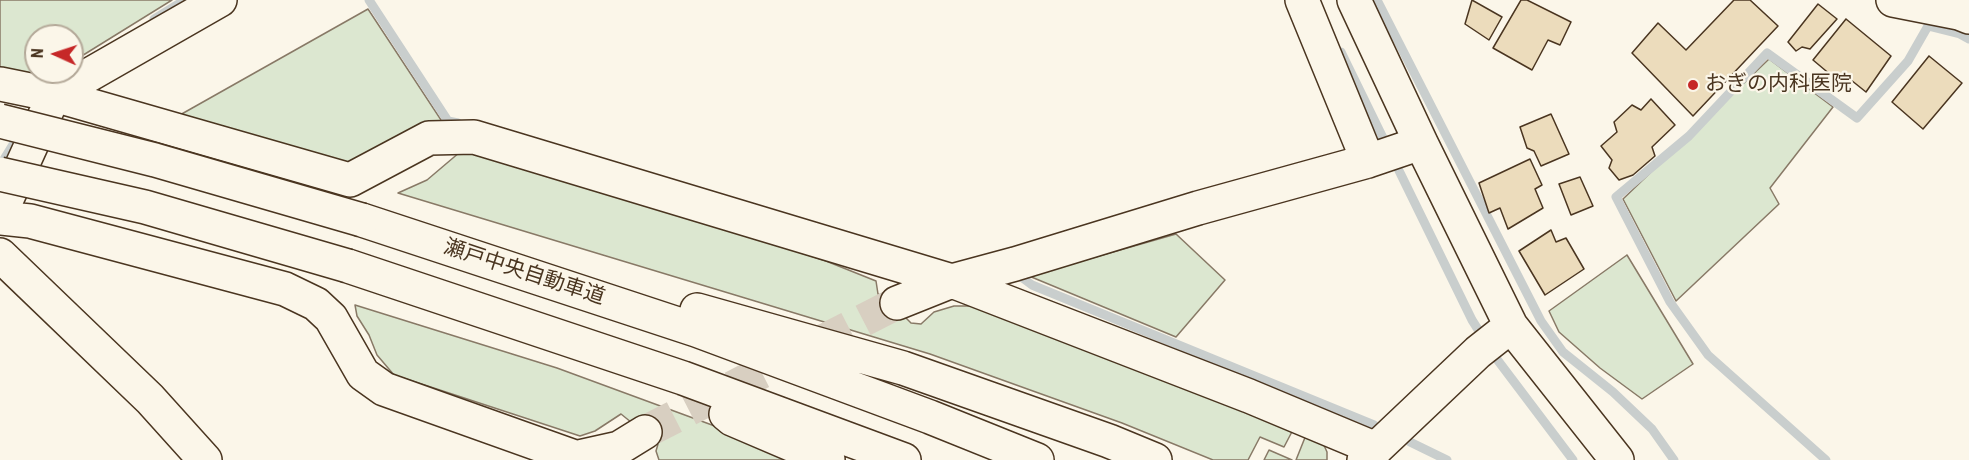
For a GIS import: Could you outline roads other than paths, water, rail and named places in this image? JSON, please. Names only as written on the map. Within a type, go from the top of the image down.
[{"type":"main road","points":[[220,0],[47,94],[0,216],[30,221],[285,290],[316,304],[331,318],[363,374],[384,389],[575,459],[619,448],[645,432]]},
{"type":"main road","points":[[1302,0],[1392,152],[1494,339],[1617,460]]},
{"type":"main road","points":[[1354,0],[1392,152]]},
{"type":"main road","points":[[1893,0],[1969,17]]},
{"type":"main road","points":[[0,84],[47,94],[350,180],[429,138],[474,137],[952,281],[1249,396],[1370,454],[1494,339]]},
{"type":"main road","name":"瀬戸中央自動車道","points":[[0,121],[155,160],[362,220],[696,330],[897,404],[1037,460]]},
{"type":"main road","points":[[897,303],[952,281],[1392,152]]},
{"type":"main road","points":[[0,174],[145,207],[348,266],[683,378],[904,460]]},
{"type":"main road","points":[[0,255],[150,399],[205,460]]},
{"type":"main road","points":[[594,296],[680,304],[903,368],[1109,441],[1155,460]]},
{"type":"main road","points":[[683,378],[732,419],[828,460]]},
{"type":"waterway","points":[[154,19],[185,0]]},
{"type":"waterway","points":[[369,0],[448,121],[458,123]]},
{"type":"waterway","points":[[1377,0],[1541,321],[1563,352],[1613,392],[1652,429],[1674,460]]},
{"type":"waterway","points":[[1826,460],[1708,355],[1670,302],[1616,197],[1689,136],[1767,53],[1857,118],[1908,61],[1928,26],[1960,34],[1969,39]]},
{"type":"waterway","points":[[1341,52],[1472,320],[1496,358],[1573,460]]},
{"type":"waterway","points":[[0,166],[20,133]]},
{"type":"waterway","points":[[1020,276],[1032,285],[1374,425]]},
{"type":"waterway","points":[[1410,442],[1447,460]]},
{"type":"tunnel","points":[[645,432],[897,303]]},
{"type":"place","name":"おぎの内科医院","points":[[1693,85]]}]
